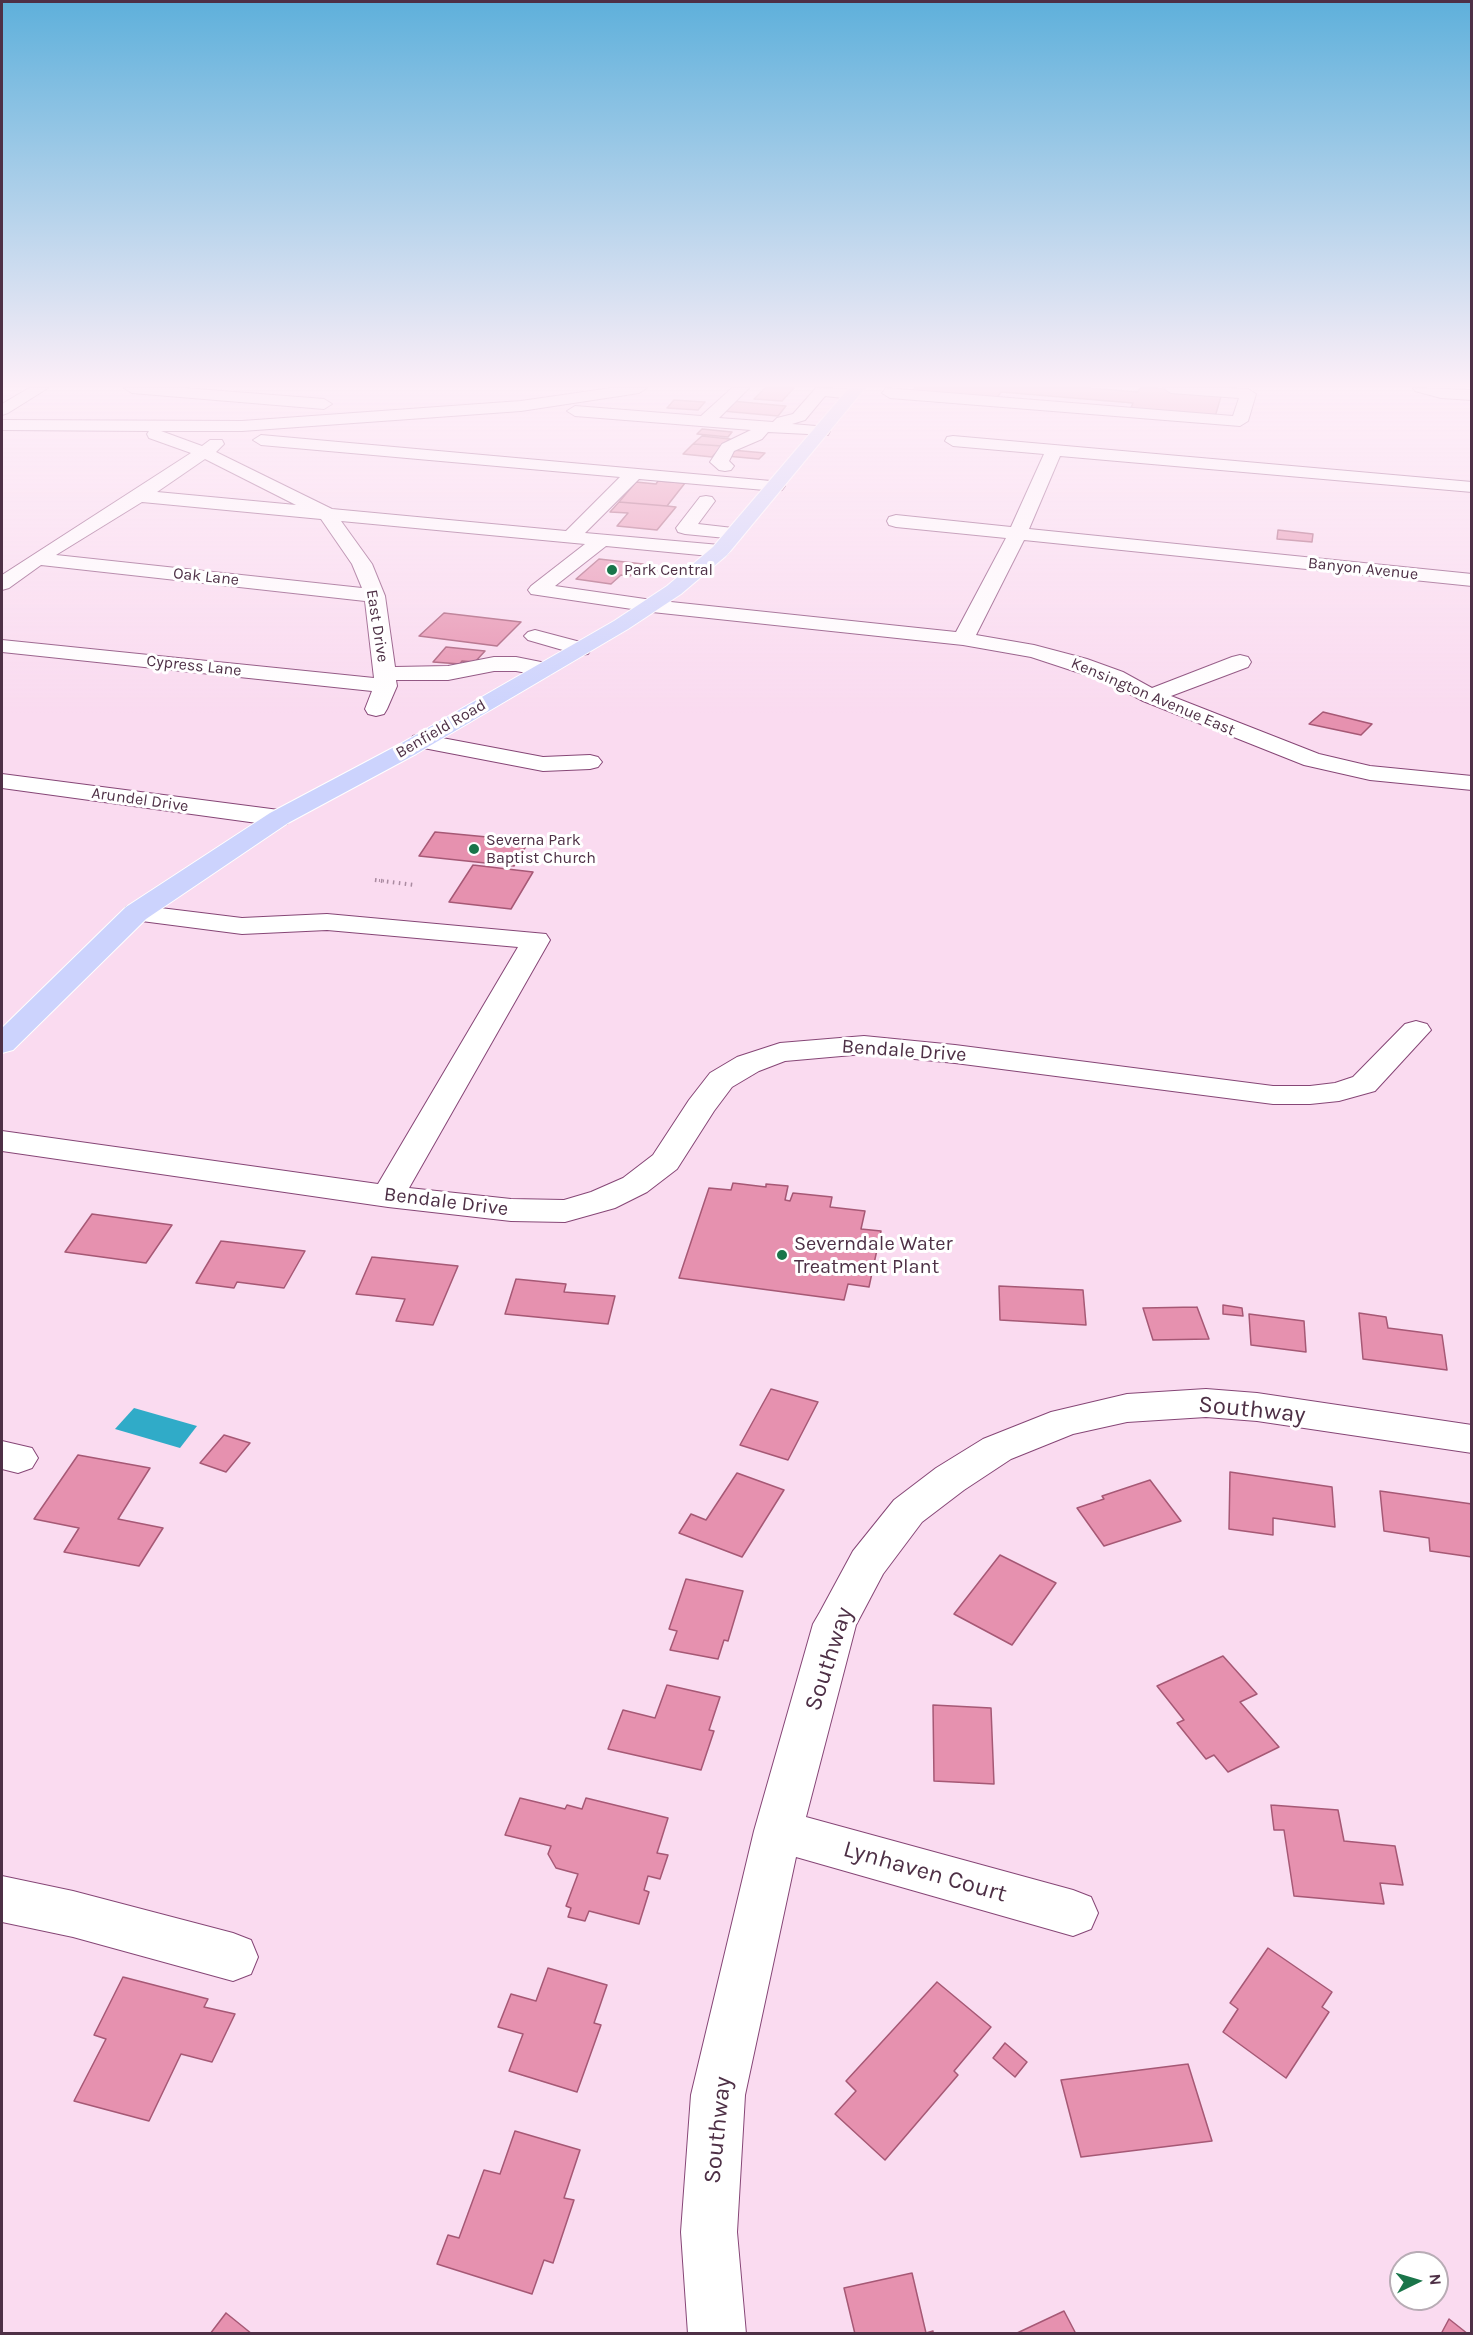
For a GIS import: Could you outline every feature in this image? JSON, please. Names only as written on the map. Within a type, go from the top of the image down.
[{"type":"main road","name":"Benfield Road","points":[[2,1044],[136,913],[279,818],[421,741],[652,606],[720,551],[736,533],[742,504],[751,497]]},
{"type":"street","points":[[2,585],[37,559],[137,497]]},
{"type":"street","points":[[150,497],[720,551]]},
{"type":"street","name":"East Drive","points":[[294,497],[326,513],[362,564],[375,596],[385,680],[376,709]]},
{"type":"street","points":[[570,537],[611,497]]},
{"type":"street","points":[[709,497],[685,528],[736,533]]},
{"type":"street","points":[[963,639],[1018,533],[1034,497]]},
{"type":"street","points":[[706,501],[742,504]]},
{"type":"street","name":"Banyon Avenue","points":[[896,521],[1472,580]]},
{"type":"street","name":"Kensington Avenue East","points":[[602,540],[538,590],[652,606],[963,639],[1034,651],[1079,663],[1262,742],[1321,763],[1370,773],[1472,783]]},
{"type":"street","name":"Oak Lane","points":[[37,559],[375,596]]},
{"type":"street","points":[[535,636],[580,649]]},
{"type":"street","name":"Cypress Lane","points":[[2,646],[385,680],[448,674],[494,664],[516,664],[543,669]]},
{"type":"street","points":[[1151,696],[1240,662]]},
{"type":"street","points":[[421,741],[543,764],[590,762]]},
{"type":"street","name":"Arundel Drive","points":[[2,781],[279,818]]},
{"type":"street","points":[[136,913],[242,926],[327,922],[536,940],[388,1196]]},
{"type":"street","name":"Bendale Drive","points":[[2,1141],[388,1196],[511,1210],[565,1211],[603,1200],[635,1185],[665,1162],[700,1107],[721,1080],[748,1064],[780,1052],[864,1045],[956,1054],[1273,1095],[1310,1095],[1339,1092],[1364,1084],[1416,1030]]},
{"type":"street","name":"Southway","points":[[717,2334],[709,2232],[718,2095],[778,1831],[836,1624],[868,1563],[908,1511],[950,1479],[997,1449],[1065,1422],[1127,1408],[1206,1403],[1257,1407],[1472,1439]]},
{"type":"street","name":"Lynhaven Court","points":[[778,1831],[1073,1913]]},
{"type":"street","points":[[2,1899],[73,1914],[233,1957]]},
{"type":"path","points":[[375,880],[414,885]]},
{"type":"water","points":[[134,1408],[197,1426],[180,1448],[115,1429]]},
{"type":"building","points":[[623,497],[674,497],[667,506],[619,502]]},
{"type":"building","points":[[619,502],[676,507],[657,530],[617,526],[628,513],[610,512]]},
{"type":"building","points":[[1278,530],[1313,534],[1312,542],[1277,539]]},
{"type":"building","name":"Park Central","points":[[599,559],[643,564],[630,576],[621,575],[611,584],[576,579]]},
{"type":"building","points":[[444,613],[521,622],[497,646],[419,636]]},
{"type":"building","points":[[446,647],[485,651],[475,662],[462,661],[460,664],[433,662]]},
{"type":"building","points":[[1323,712],[1372,724],[1361,735],[1309,724]]},
{"type":"building","name":"Severna Park Baptist Church","points":[[435,832],[529,841],[514,866],[419,856]]},
{"type":"building","points":[[473,865],[533,872],[511,909],[449,902]]},
{"type":"building","name":"Severndale Water Treatment Plant","points":[[733,1183],[766,1187],[766,1184],[788,1186],[785,1200],[790,1201],[793,1193],[832,1197],[830,1207],[865,1211],[861,1229],[881,1231],[869,1287],[848,1284],[844,1300],[679,1278],[709,1188],[731,1190]]},
{"type":"building","points":[[92,1214],[172,1225],[146,1263],[65,1252]]},
{"type":"building","points":[[221,1241],[305,1251],[284,1288],[237,1282],[234,1288],[196,1283]]},
{"type":"building","points":[[372,1257],[458,1266],[433,1325],[396,1321],[405,1299],[356,1294]]},
{"type":"building","points":[[516,1279],[566,1284],[564,1292],[615,1296],[608,1324],[505,1314]]},
{"type":"building","points":[[999,1286],[1083,1290],[1086,1325],[1000,1320]]},
{"type":"building","points":[[1223,1305],[1242,1308],[1243,1316],[1223,1314]]},
{"type":"building","points":[[1197,1307],[1209,1339],[1153,1340],[1143,1308]]},
{"type":"building","points":[[1359,1313],[1386,1317],[1388,1328],[1442,1335],[1447,1370],[1363,1359]]},
{"type":"building","points":[[1249,1314],[1304,1321],[1306,1352],[1251,1345]]},
{"type":"building","points":[[771,1389],[818,1402],[788,1460],[740,1445]]},
{"type":"building","points":[[224,1435],[250,1443],[226,1472],[200,1463]]},
{"type":"building","points":[[78,1455],[150,1468],[118,1519],[163,1528],[139,1566],[64,1552],[79,1528],[34,1519]]},
{"type":"building","points":[[1230,1472],[1332,1487],[1335,1527],[1273,1518],[1273,1535],[1229,1529]]},
{"type":"building","points":[[737,1473],[784,1490],[742,1557],[679,1533],[691,1514],[706,1520]]},
{"type":"building","points":[[1150,1480],[1181,1521],[1104,1546],[1077,1508],[1104,1499],[1102,1496]]},
{"type":"building","points":[[1380,1491],[1472,1504],[1472,1557],[1430,1551],[1429,1538],[1384,1531]]},
{"type":"building","points":[[1000,1555],[1056,1583],[1012,1645],[954,1614]]},
{"type":"building","points":[[686,1579],[743,1591],[728,1641],[724,1640],[718,1659],[670,1650],[677,1631],[669,1629]]},
{"type":"building","points":[[1223,1656],[1257,1694],[1240,1702],[1279,1747],[1228,1772],[1214,1755],[1206,1759],[1177,1723],[1184,1720],[1157,1686]]},
{"type":"building","points":[[667,1685],[720,1697],[709,1730],[714,1731],[701,1770],[608,1749],[623,1710],[655,1718]]},
{"type":"building","points":[[933,1705],[991,1708],[994,1784],[934,1781]]},
{"type":"building","points":[[520,1798],[565,1809],[567,1805],[582,1809],[586,1798],[668,1818],[657,1853],[668,1855],[660,1879],[648,1876],[644,1890],[649,1892],[639,1924],[589,1911],[585,1921],[568,1917],[571,1908],[566,1906],[578,1874],[556,1868],[548,1854],[551,1846],[505,1835]]},
{"type":"building","points":[[1271,1805],[1338,1810],[1344,1841],[1395,1846],[1403,1885],[1380,1883],[1384,1904],[1294,1896],[1284,1830],[1274,1830]]},
{"type":"building","points":[[1268,1948],[1332,1992],[1322,2007],[1329,2012],[1286,2078],[1223,2032],[1238,2009],[1230,2003]]},
{"type":"building","points":[[548,1968],[607,1985],[594,2023],[601,2025],[577,2092],[509,2071],[523,2034],[498,2027],[511,1994],[536,2001]]},
{"type":"building","points":[[123,1977],[208,1999],[204,2007],[235,2014],[212,2062],[181,2054],[149,2121],[74,2101],[106,2039],[94,2035]]},
{"type":"building","points":[[937,1982],[991,2027],[954,2071],[958,2075],[885,2160],[835,2114],[856,2091],[846,2081]]},
{"type":"building","points":[[1005,2043],[1027,2062],[1015,2077],[993,2058]]},
{"type":"building","points":[[1188,2064],[1212,2141],[1081,2157],[1061,2080]]},
{"type":"building","points":[[515,2131],[580,2150],[564,2198],[574,2200],[553,2263],[544,2260],[532,2294],[437,2264],[448,2235],[459,2238],[484,2170],[500,2174]]},
{"type":"building","points":[[912,2273],[926,2333],[933,2331],[933,2334],[855,2334],[844,2288]]},
{"type":"building","points":[[1064,2311],[1076,2334],[1015,2334]]},
{"type":"building","points":[[226,2313],[252,2334],[210,2334]]},
{"type":"building","points":[[1449,2319],[1468,2334],[1441,2334]]},
{"type":"place","name":"Park Central","points":[[612,570]]},
{"type":"place","name":"Severna Park Baptist Church","points":[[474,849]]},
{"type":"place","name":"Severndale Water Treatment Plant","points":[[782,1255]]}]
